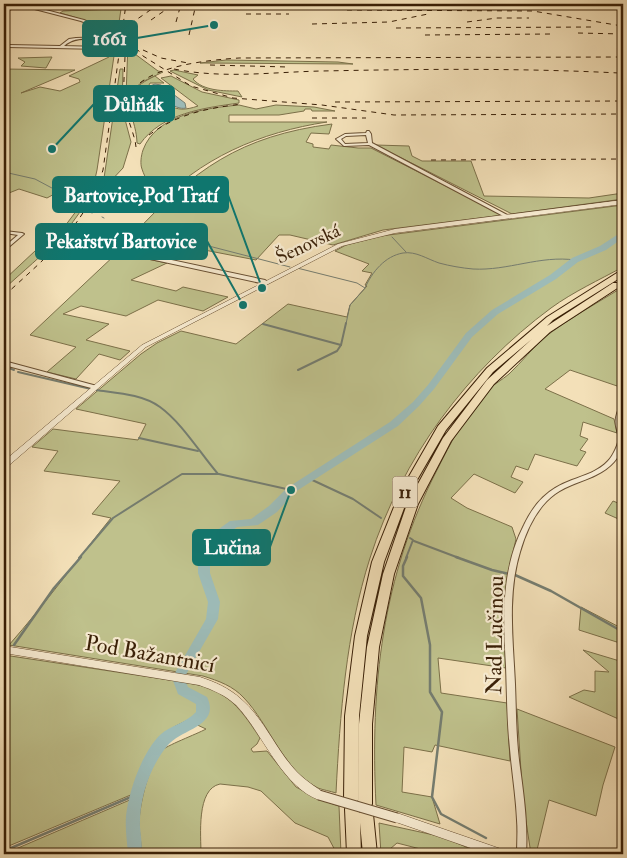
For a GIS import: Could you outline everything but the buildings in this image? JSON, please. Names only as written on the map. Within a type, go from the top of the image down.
[{"type":"highway","name":"11","points":[[354,854],[351,804],[351,708],[364,615],[392,520],[412,476],[441,430],[467,394],[504,355],[552,316],[623,273]]},
{"type":"highway","name":"11","points":[[370,854],[366,809],[364,733],[371,656],[382,597],[394,554],[416,496],[450,434],[477,397],[502,370],[543,333],[588,301],[623,281]]},
{"type":"street","points":[[4,10],[22,4],[47,10],[89,24],[112,40],[110,46],[102,46],[107,37]]},
{"type":"street","points":[[47,10],[58,10]]},
{"type":"street","points":[[61,47],[73,39],[107,37]]},
{"type":"street","points":[[9,46],[101,48]]},
{"type":"street","points":[[370,144],[368,133],[345,135],[338,139],[344,145],[370,144],[509,217]]},
{"type":"street","name":"Šenovská","points":[[4,465],[144,346],[322,253],[354,240],[395,231],[623,202]]},
{"type":"street","points":[[4,249],[22,234],[7,232]]},
{"type":"street","points":[[120,251],[265,282]]},
{"type":"street","points":[[4,363],[95,387]]},
{"type":"street","points":[[623,406],[620,411],[618,426],[623,437]]},
{"type":"street","name":"Nad Lučinou","points":[[522,854],[524,831],[515,759],[508,630],[511,575],[516,552],[533,516],[552,492],[602,471],[616,457],[623,437]]},
{"type":"street","name":"Pod Bažantnicí","points":[[4,649],[200,681],[226,690],[243,704],[291,774],[299,782],[319,794],[467,841],[500,854]]},
{"type":"green space","points":[[56,4],[122,4],[121,7],[45,8]]},
{"type":"green space","points":[[121,9],[97,170],[92,189],[84,206],[61,236],[4,289],[4,280],[51,236],[65,226],[80,206],[58,192],[47,198],[19,189],[4,195],[4,69],[75,70],[21,93],[40,87],[60,91],[80,82],[79,79],[69,76],[109,57],[112,40],[95,26],[81,19],[60,13],[63,11]]},
{"type":"green space","points":[[128,43],[135,54],[158,71],[163,72],[142,82],[126,96]]},
{"type":"green space","points":[[52,57],[46,68],[21,66],[25,62],[18,58]]},
{"type":"green space","points":[[226,60],[338,62],[353,64],[200,63]]},
{"type":"green space","points":[[120,69],[123,69],[122,108],[131,142],[123,168],[107,185],[103,185]]},
{"type":"green space","points":[[174,70],[198,75],[193,79],[202,86],[214,90],[238,91],[242,97],[208,90],[170,71]]},
{"type":"green space","points":[[155,76],[164,83],[150,83],[148,87],[170,106],[176,108],[182,109],[198,106],[161,78],[171,76],[202,92],[239,100],[239,103],[198,110],[172,119],[160,125],[140,144],[137,143],[129,105],[130,98],[133,91]]},
{"type":"green space","points":[[239,105],[256,109],[276,105],[314,107],[335,111],[312,111],[311,109],[305,109],[304,111],[279,115],[229,115],[229,122],[327,122],[278,133],[255,140],[233,150],[211,161],[191,175],[154,208],[153,190],[144,175],[141,165],[143,150],[150,138],[159,128],[184,115],[212,108]]},
{"type":"green space","points":[[332,124],[329,134],[311,133],[306,142],[313,144],[313,147],[329,149],[331,145],[371,148],[503,215],[383,230],[333,245],[290,235],[279,235],[256,260],[132,236],[176,192],[198,174],[221,159],[271,137]]},
{"type":"green space","points":[[376,145],[409,146],[412,156],[422,161],[471,161],[484,196],[589,198],[623,193],[623,199],[512,214]]},
{"type":"green space","points":[[623,205],[623,267],[559,302],[520,332],[492,359],[465,388],[441,419],[419,451],[400,485],[370,558],[355,615],[342,704],[336,793],[318,788],[306,780],[286,759],[244,698],[225,684],[203,676],[9,645],[111,518],[92,514],[120,481],[44,471],[58,451],[32,447],[53,429],[138,440],[146,424],[76,409],[141,354],[157,343],[181,331],[236,344],[288,304],[347,317],[350,305],[367,286],[365,285],[372,273],[362,271],[369,264],[335,251],[346,245],[381,236]]},
{"type":"green space","points":[[117,253],[167,263],[131,280],[176,291],[183,287],[228,297],[203,311],[158,300],[126,316],[81,306],[63,314],[109,324],[86,340],[130,351],[120,360],[99,354],[76,379],[47,372],[76,347],[30,335]]},
{"type":"green space","points":[[623,287],[623,388],[570,370],[545,389],[614,419],[617,433],[583,422],[580,436],[588,439],[580,450],[586,452],[577,466],[535,454],[528,470],[516,466],[511,477],[523,482],[515,493],[474,474],[451,498],[467,508],[512,527],[516,539],[507,579],[506,668],[438,658],[441,693],[507,703],[510,761],[435,745],[432,752],[404,747],[402,792],[432,797],[440,824],[376,805],[375,718],[378,675],[384,633],[403,551],[418,510],[437,470],[466,418],[488,390],[509,374],[546,336]]},
{"type":"green space","points":[[613,501],[623,505],[623,521],[605,513]]},
{"type":"green space","points":[[581,607],[623,629],[623,644],[579,630]]},
{"type":"green space","points":[[583,650],[623,662],[623,721],[569,697],[584,690],[595,692],[595,671],[609,672]]},
{"type":"green space","points":[[4,655],[176,681],[180,692],[199,702],[200,710],[190,719],[171,729],[151,749],[141,767],[133,794],[4,848]]},
{"type":"green space","points":[[181,682],[208,688],[228,699],[244,715],[260,738],[251,749],[253,752],[267,751],[296,787],[318,799],[339,806],[341,854],[337,854],[328,837],[295,823],[261,791],[248,787],[220,784],[212,788],[203,804],[201,854],[141,854],[139,824],[141,807],[152,765],[164,749],[206,729],[193,723],[204,717],[206,709],[205,700],[184,688]]},
{"type":"green space","points":[[517,709],[615,747],[596,816],[549,800],[536,854],[531,854],[523,802]]},
{"type":"green space","points":[[132,799],[128,824],[129,854],[4,854]]},
{"type":"green space","points":[[379,823],[443,837],[482,854],[440,854],[397,843],[390,849],[390,854],[381,854]]},
{"type":"water","points":[[155,84],[161,85],[185,103],[186,108],[177,107],[167,101],[150,86]]},
{"type":"waterway","points":[[4,172],[35,179],[65,195],[83,209]]},
{"type":"waterway","points":[[88,211],[92,213]]},
{"type":"waterway","points":[[136,232],[147,230],[290,267]]},
{"type":"waterway","points":[[135,854],[133,827],[135,805],[141,782],[151,760],[167,737],[198,719],[203,712],[202,701],[183,690],[178,678],[212,619],[214,602],[204,573],[204,558],[220,534],[234,524],[254,522],[273,509],[291,490],[394,424],[431,387],[469,335],[495,312],[553,277],[575,260],[603,248],[623,235]]},
{"type":"waterway","points":[[392,237],[406,252]]},
{"type":"waterway","points":[[365,288],[371,276],[385,261],[390,257],[403,253],[412,253],[439,263],[473,269],[499,268],[537,261],[575,260]]},
{"type":"waterway","points":[[297,268],[357,283],[365,288]]},
{"type":"waterway","points":[[346,324],[350,305],[365,288]]},
{"type":"waterway","points":[[341,345],[346,323]]},
{"type":"waterway","points":[[263,324],[341,345]]},
{"type":"waterway","points":[[298,370],[337,351],[341,345]]},
{"type":"waterway","points":[[4,366],[14,370]]},
{"type":"waterway","points":[[18,372],[91,389]]},
{"type":"waterway","points":[[96,390],[145,399],[160,407],[183,430],[218,474]]},
{"type":"waterway","points":[[139,438],[198,451]]},
{"type":"waterway","points":[[79,558],[113,518],[182,474],[218,474]]},
{"type":"waterway","points":[[218,474],[291,490]]},
{"type":"waterway","points":[[308,478],[353,499],[381,518]]},
{"type":"waterway","points":[[406,558],[413,540],[410,538]]},
{"type":"waterway","points":[[414,541],[459,558]]},
{"type":"waterway","points":[[14,645],[54,588],[81,557]]},
{"type":"waterway","points":[[407,557],[403,566],[403,576],[421,598],[430,645],[430,692],[442,712],[432,797],[441,814],[486,838]]},
{"type":"waterway","points":[[456,557],[509,574]]},
{"type":"waterway","points":[[515,575],[551,591],[623,632]]},
{"type":"waterway","points":[[4,657],[7,654]]},
{"type":"waterway","points":[[4,851],[138,794],[141,784]]},
{"type":"waterway","points":[[127,854],[132,846],[135,845]]},
{"type":"railway","points":[[4,296],[35,268],[75,225],[95,190],[103,170],[126,4]]},
{"type":"railway","points":[[159,4],[133,22],[130,29],[131,42],[143,56],[166,70]]},
{"type":"railway","points":[[151,20],[174,4]]},
{"type":"railway","points":[[176,22],[181,4]]},
{"type":"railway","points":[[189,35],[196,4]]},
{"type":"railway","points":[[258,4],[297,9],[354,9]]},
{"type":"railway","points":[[535,6],[567,4]]},
{"type":"railway","points":[[558,9],[623,9]]},
{"type":"railway","points":[[347,10],[533,11],[622,26]]},
{"type":"railway","points":[[246,14],[289,14]]},
{"type":"railway","points":[[312,24],[389,22],[428,14]]},
{"type":"railway","points":[[467,22],[497,18],[529,18]]},
{"type":"railway","points":[[396,28],[591,27]]},
{"type":"railway","points":[[578,33],[623,34]]},
{"type":"railway","points":[[425,35],[551,34]]},
{"type":"railway","points":[[143,50],[161,58],[188,63]]},
{"type":"railway","points":[[123,102],[125,57]]},
{"type":"railway","points":[[166,70],[192,63],[239,58],[623,57]]},
{"type":"railway","points":[[210,65],[288,67]]},
{"type":"railway","points":[[174,69],[211,74],[433,69],[619,73]]},
{"type":"railway","points":[[136,147],[128,119],[127,102],[133,90],[144,80],[166,70]]},
{"type":"railway","points":[[166,70],[191,86],[233,98],[322,105],[394,115],[623,114]]},
{"type":"railway","points":[[335,102],[623,101]]},
{"type":"railway","points":[[149,135],[171,122],[193,113],[242,104]]},
{"type":"railway","points":[[312,118],[366,118]]},
{"type":"railway","points":[[431,160],[623,159]]},
{"type":"place","name":"1661","points":[[214,25]]},
{"type":"place","name":"Důlňák","points":[[52,149]]},
{"type":"place","name":"Bartovice,Pod Tratí","points":[[262,288]]},
{"type":"place","name":"Pekařství Bartovice","points":[[243,305]]},
{"type":"place","name":"Lučina","points":[[291,490]]}]
